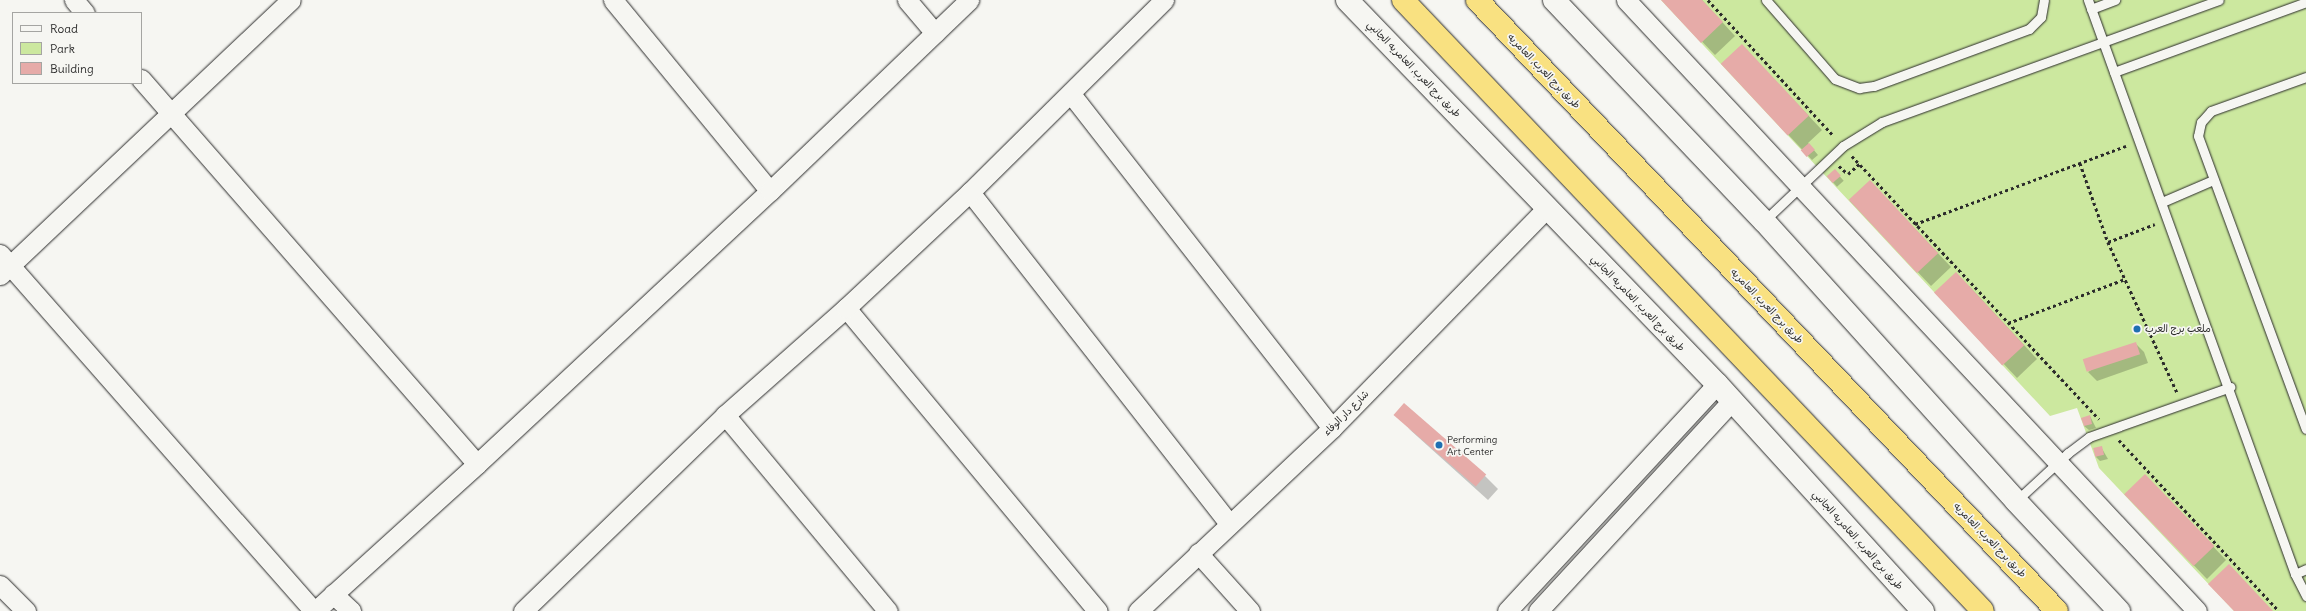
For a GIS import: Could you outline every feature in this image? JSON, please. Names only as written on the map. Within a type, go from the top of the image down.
[{"type":"highway","points":[[1403,0],[1983,611]]},
{"type":"highway","name":"طريق برج العرب, العامريه","points":[[1477,0],[2057,611]]},
{"type":"highway","points":[[1486,0],[1498,22]]},
{"type":"street","points":[[74,0],[84,12]]},
{"type":"street","points":[[291,0],[170,114],[3,265],[314,611],[477,464],[770,191],[968,0]]},
{"type":"street","points":[[613,0],[770,191]]},
{"type":"street","points":[[907,0],[935,33]]},
{"type":"street","points":[[528,609],[726,415],[846,308],[970,192],[1071,94],[1164,0]]},
{"type":"street","name":"طريق برج العرب, العامريه الجانبي","points":[[1347,0],[1717,384],[1923,611]]},
{"type":"street","points":[[1554,0],[1764,221],[2016,501],[2119,611]]},
{"type":"street","points":[[1626,0],[2197,611]]},
{"type":"street","points":[[142,80],[477,464]]},
{"type":"street","points":[[1071,94],[1332,428]]},
{"type":"street","points":[[970,192],[1229,523]]},
{"type":"street","name":"شارع دار الوفاء","points":[[1138,611],[1229,523],[1332,428],[1547,208]]},
{"type":"street","points":[[846,308],[1098,611]]},
{"type":"street","points":[[1507,611],[1717,384]]},
{"type":"street","points":[[1538,611],[1732,401]]},
{"type":"street","points":[[726,415],[888,611]]},
{"type":"street","points":[[1601,509],[1618,524]]},
{"type":"street","points":[[1198,553],[1250,611]]},
{"type":"street","points":[[2,591],[26,611]]},
{"type":"street","points":[[333,594],[351,611]]},
{"type":"lane","points":[[1766,0],[1835,79],[1859,88],[1874,86],[2029,29],[2041,16],[2044,0]]},
{"type":"lane","points":[[2115,0],[2090,4],[2230,387],[2295,574],[2306,596]]},
{"type":"lane","points":[[1764,221],[1830,157],[1843,146],[1868,130],[1897,116],[2219,0]]},
{"type":"lane","points":[[2114,72],[2306,2]]},
{"type":"lane","points":[[2306,77],[2211,111],[2201,122],[2198,136],[2306,429]]},
{"type":"lane","points":[[2162,202],[2213,180]]},
{"type":"lane","points":[[2016,501],[2078,444],[2108,428],[2230,387]]},
{"type":"lane","points":[[2295,574],[2306,569]]},
{"type":"path","points":[[1708,0],[1858,164],[2279,611]]},
{"type":"path","points":[[1915,224],[2140,142]]},
{"type":"path","points":[[1830,157],[1848,174],[1858,164]]},
{"type":"path","points":[[2080,163],[2108,242],[2182,403]]},
{"type":"path","points":[[2108,242],[2168,219]]},
{"type":"path","points":[[2008,323],[2125,279]]},
{"type":"green space","name":"ملعب برج العرب","points":[[1661,0],[2306,0],[2306,611],[2234,611],[2099,468],[2077,408],[2050,416]]},
{"type":"building","points":[[1661,0],[1702,0],[1723,22],[1701,43]]},
{"type":"building","points":[[1742,44],[1809,116],[1788,135],[1721,64]]},
{"type":"building","points":[[1809,143],[1815,150],[1807,157],[1801,150]]},
{"type":"building","points":[[1835,169],[1841,176],[1833,183],[1827,176]]},
{"type":"building","points":[[1870,180],[1938,253],[1917,273],[1849,200]]},
{"type":"building","points":[[1956,272],[2024,345],[2002,366],[1934,292]]},
{"type":"building","points":[[2136,342],[2140,354],[2087,372],[2083,359]]},
{"type":"building","name":"Performing Art Center","points":[[1404,403],[1486,475],[1476,487],[1394,415]]},
{"type":"building","points":[[2090,415],[2092,424],[2084,426],[2081,418]]},
{"type":"building","points":[[2102,446],[2104,455],[2095,457],[2093,448]]},
{"type":"building","points":[[2145,474],[2214,546],[2194,566],[2124,494]]},
{"type":"building","points":[[2229,564],[2273,611],[2234,611],[2208,584]]},
{"type":"place","name":"ملعب برج العرب","points":[[2137,329]]},
{"type":"place","name":"Performing Art Center","points":[[1439,445]]}]
